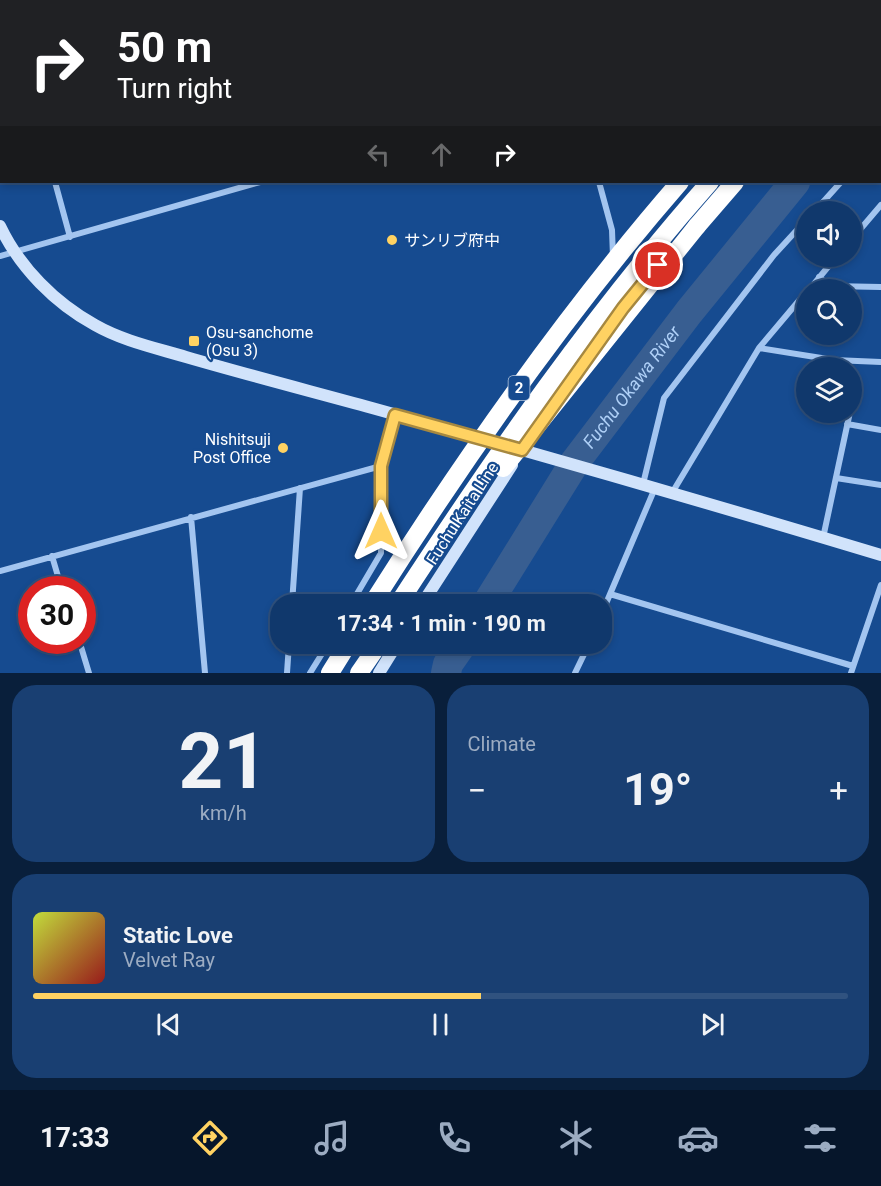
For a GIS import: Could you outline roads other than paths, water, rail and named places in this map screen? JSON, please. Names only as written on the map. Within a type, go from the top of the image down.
[{"type":"highway","points":[[622,251],[669,183]]},
{"type":"highway","name":"2","points":[[379,594],[544,352],[622,251],[679,183]]},
{"type":"highway","name":"2","points":[[405,594],[511,436],[639,266],[709,183]]},
{"type":"highway","points":[[413,594],[510,458],[734,183]]},
{"type":"highway","points":[[330,673],[342,654]]},
{"type":"highway","points":[[357,673],[367,654]]},
{"type":"highway","points":[[357,673],[371,654]]},
{"type":"street","points":[[56,183],[70,237]]},
{"type":"street","points":[[0,256],[257,183]]},
{"type":"street","points":[[599,183],[612,230],[613,272]]},
{"type":"street","name":"Fuchu Kaita Line","points":[[428,594],[522,450],[623,308],[725,183]]},
{"type":"street","points":[[824,201],[840,183]]},
{"type":"street","points":[[862,228],[881,206]]},
{"type":"street","points":[[0,226],[31,273],[55,297],[82,318],[113,334],[221,367],[546,456],[881,555]]},
{"type":"street","points":[[610,594],[649,486],[664,398],[774,255],[796,231]]},
{"type":"street","points":[[828,267],[819,277],[830,286],[881,287]]},
{"type":"street","points":[[613,282],[613,293],[618,300]]},
{"type":"street","points":[[671,493],[759,348],[796,304]]},
{"type":"street","points":[[759,348],[834,360],[881,362]]},
{"type":"street","points":[[357,594],[381,553],[381,466],[395,415]]},
{"type":"street","points":[[823,538],[847,424],[881,430]]},
{"type":"street","points":[[0,571],[381,466]]},
{"type":"street","points":[[836,478],[881,485]]},
{"type":"street","points":[[293,594],[300,488]]},
{"type":"street","points":[[191,517],[205,673]]},
{"type":"street","points":[[52,556],[58,576]]},
{"type":"street","points":[[612,595],[852,670],[881,585]]},
{"type":"street","points":[[83,654],[89,673]]},
{"type":"street","points":[[287,673],[288,654]]},
{"type":"street","points":[[310,673],[322,654]]},
{"type":"street","points":[[379,673],[391,654]]},
{"type":"street","points":[[575,673],[584,654]]},
{"type":"waterway","name":"Fuchu Okawa River","points":[[493,594],[575,462],[689,312],[794,183]]},
{"type":"waterway","name":"Fuchu Okawa River","points":[[446,673],[448,664],[455,654]]},
{"type":"place","name":"サンリブ府中","points":[[392,240]]},
{"type":"place","name":"Osu-sanchome (Osu 3)","points":[[194,341]]},
{"type":"place","name":"Nishitsuji Post Office","points":[[283,448]]}]
